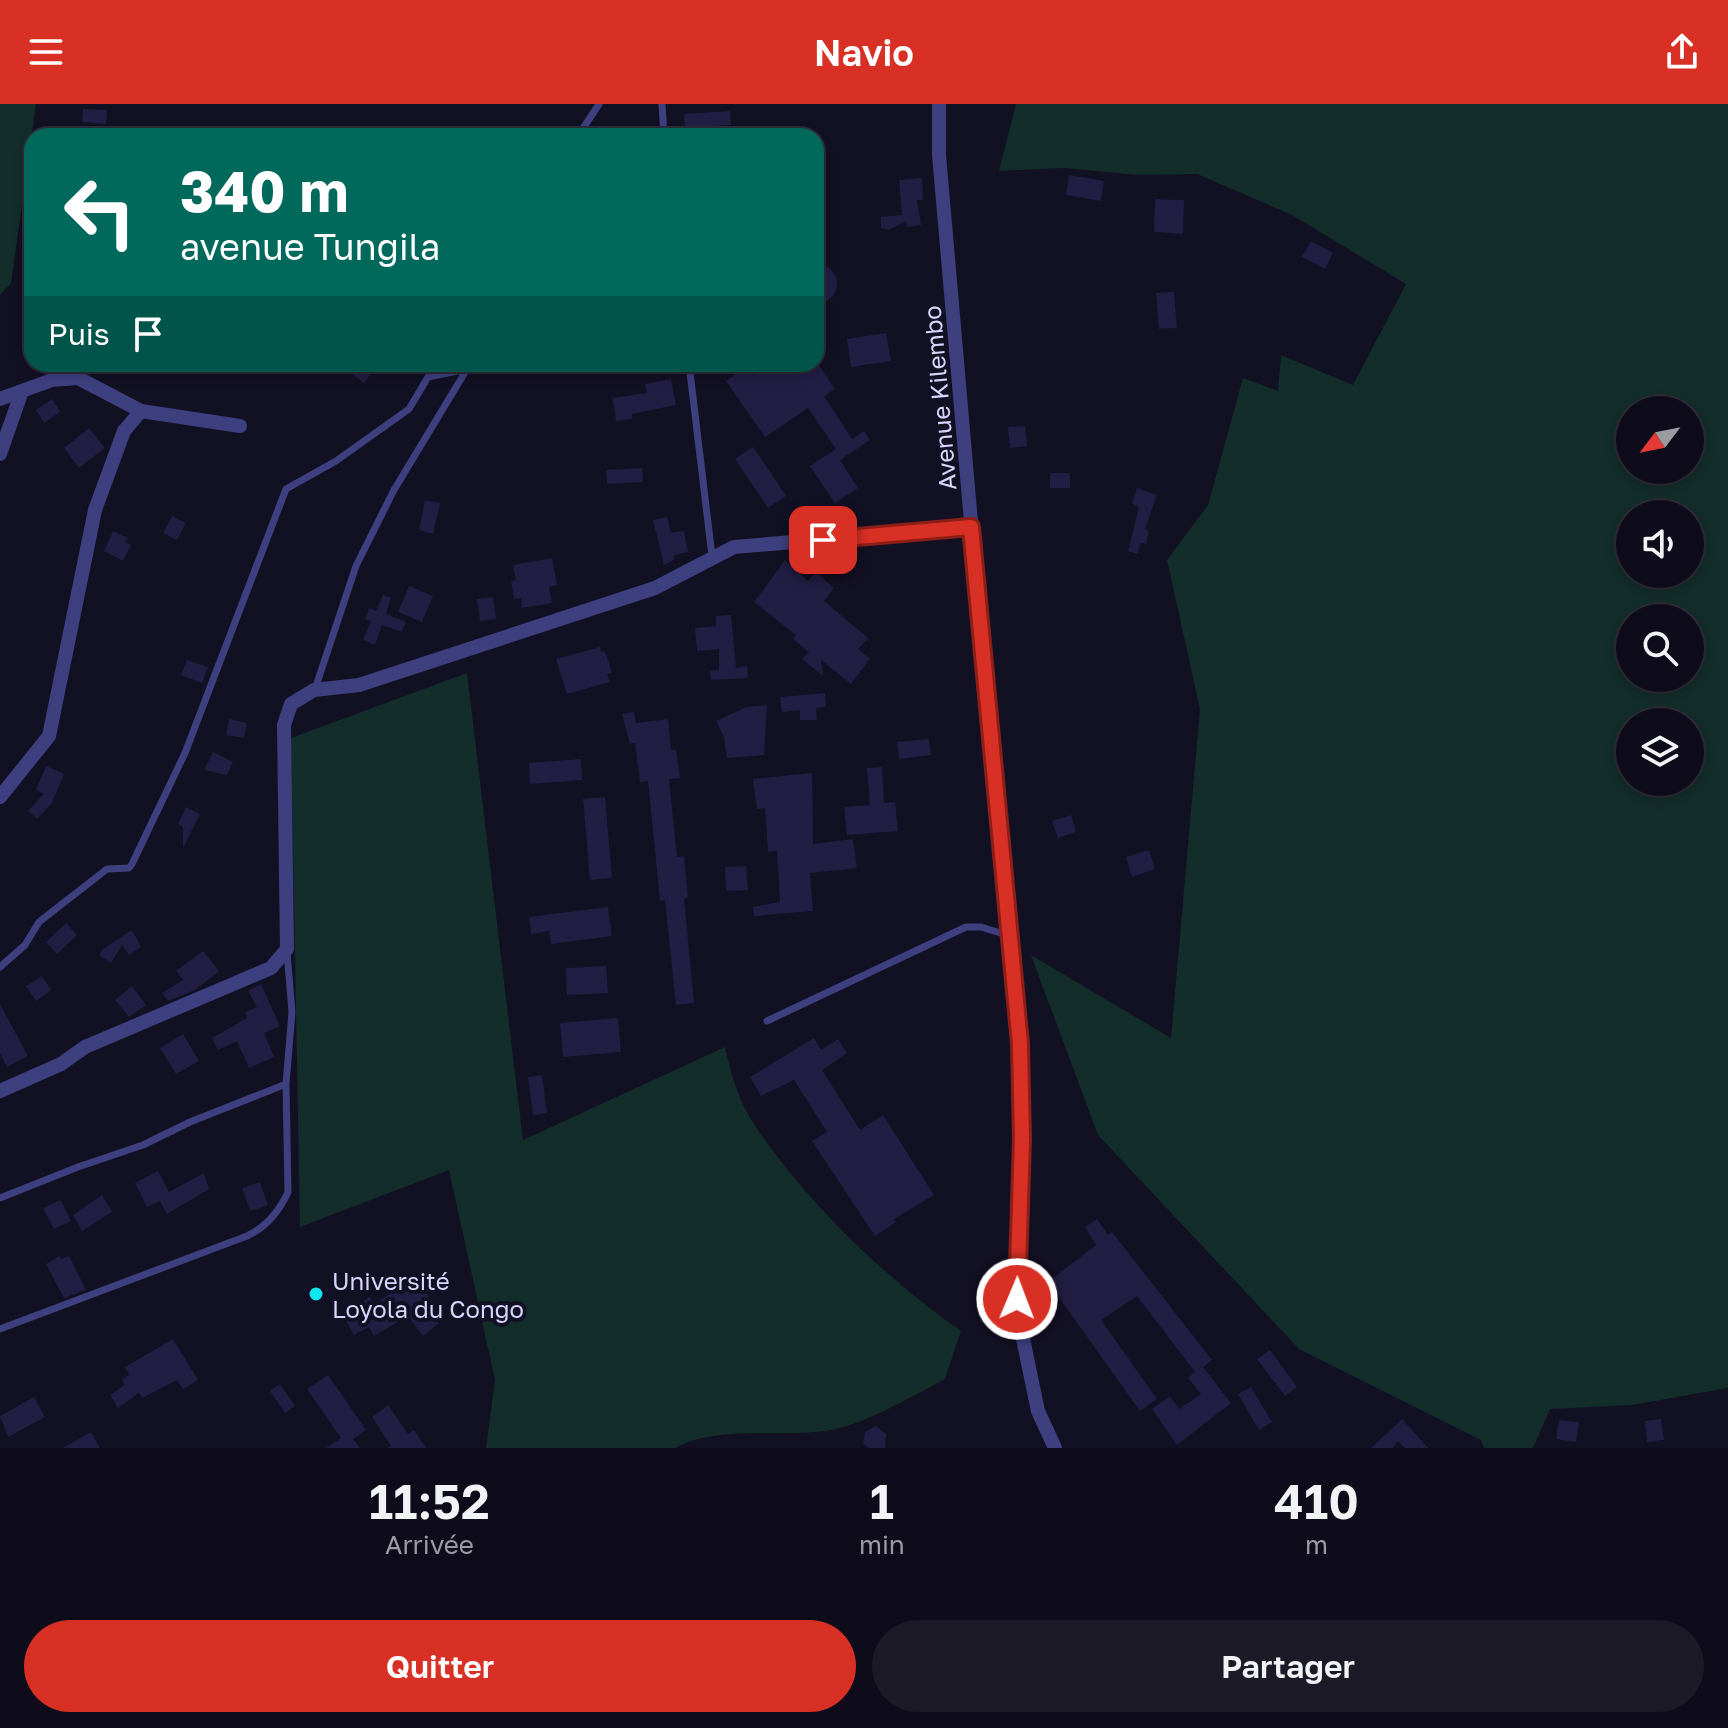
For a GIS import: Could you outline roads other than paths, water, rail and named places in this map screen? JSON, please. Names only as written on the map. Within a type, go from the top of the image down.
[{"type":"street","name":"Avenue Kilembo","points":[[939,104],[939,155],[971,527],[1007,935],[1020,1044],[1022,1124],[1017,1310],[1038,1411],[1055,1448]]},
{"type":"street","points":[[0,399],[52,380],[78,378],[141,411],[240,426]]},
{"type":"street","points":[[0,454],[22,391]]},
{"type":"street","points":[[0,797],[49,736],[95,510],[124,431],[141,411]]},
{"type":"street","points":[[0,1091],[57,1067],[85,1047],[271,968],[287,949],[284,725],[291,704],[314,690],[359,685],[655,588],[734,547],[971,527]]},
{"type":"lane","points":[[583,128],[599,104]]},
{"type":"lane","points":[[662,104],[664,128]]},
{"type":"lane","points":[[0,967],[25,945],[39,922],[107,869],[129,868],[132,864],[185,753],[286,489],[336,461],[409,409],[428,377],[448,372]]},
{"type":"lane","points":[[314,690],[356,566],[394,490],[466,372]]},
{"type":"lane","points":[[690,372],[712,556]]},
{"type":"lane","points":[[767,1021],[966,927],[981,927],[1007,935]]},
{"type":"lane","points":[[0,1329],[259,1231],[282,1205],[288,1192],[286,1084],[292,1012],[287,949]]},
{"type":"lane","points":[[0,1198],[143,1145],[190,1122],[286,1084]]},
{"type":"place","name":"Université Loyola du Congo","points":[[316,1294]]}]
